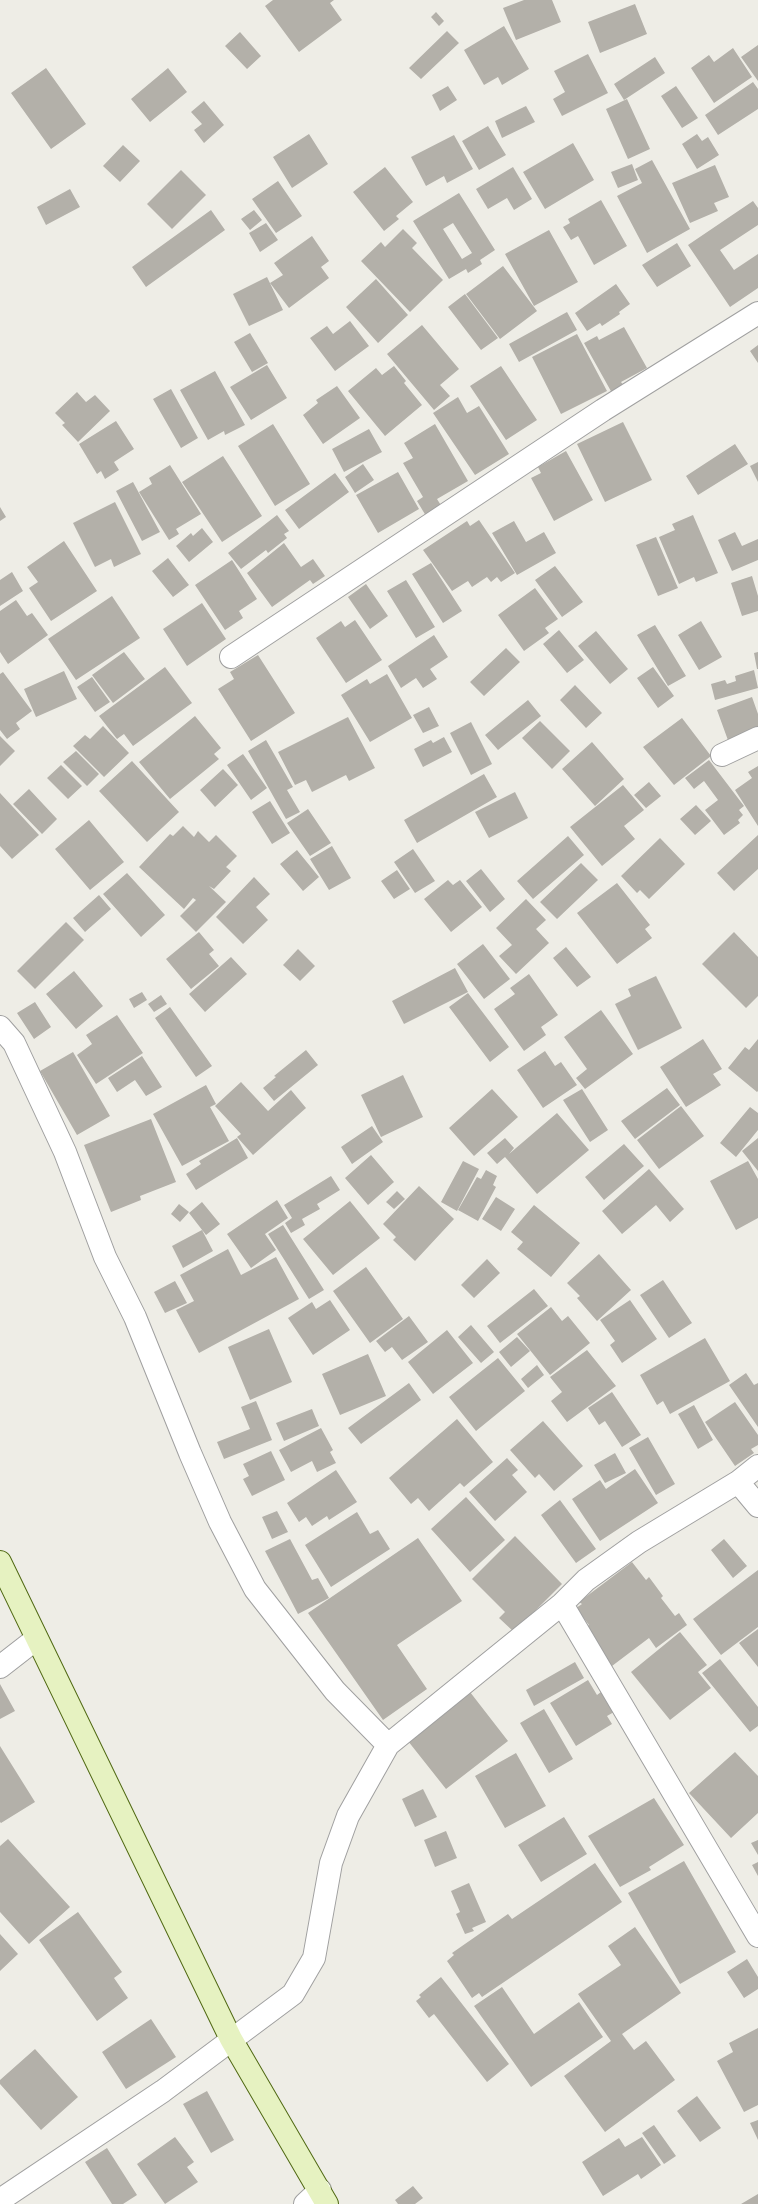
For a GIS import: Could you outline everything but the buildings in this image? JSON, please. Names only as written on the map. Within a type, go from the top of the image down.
[{"type":"street","points":[[231,657],[603,410],[758,313]]},
{"type":"street","points":[[722,755],[758,738]]},
{"type":"street","points":[[0,1027],[14,1043],[65,1152],[105,1257],[135,1317],[190,1453],[220,1522],[255,1589],[335,1691],[388,1745]]},
{"type":"street","points":[[0,2200],[163,2091],[293,1994],[314,1958],[331,1863],[348,1816],[388,1745],[562,1604],[586,1580],[639,1542],[738,1482],[758,1466]]},
{"type":"street","points":[[738,1482],[758,1506]]},
{"type":"street","points":[[0,1562],[231,2039],[318,2199]]},
{"type":"street","points":[[562,1604],[758,1936]]},
{"type":"street","points":[[0,1667],[36,1639]]}]
